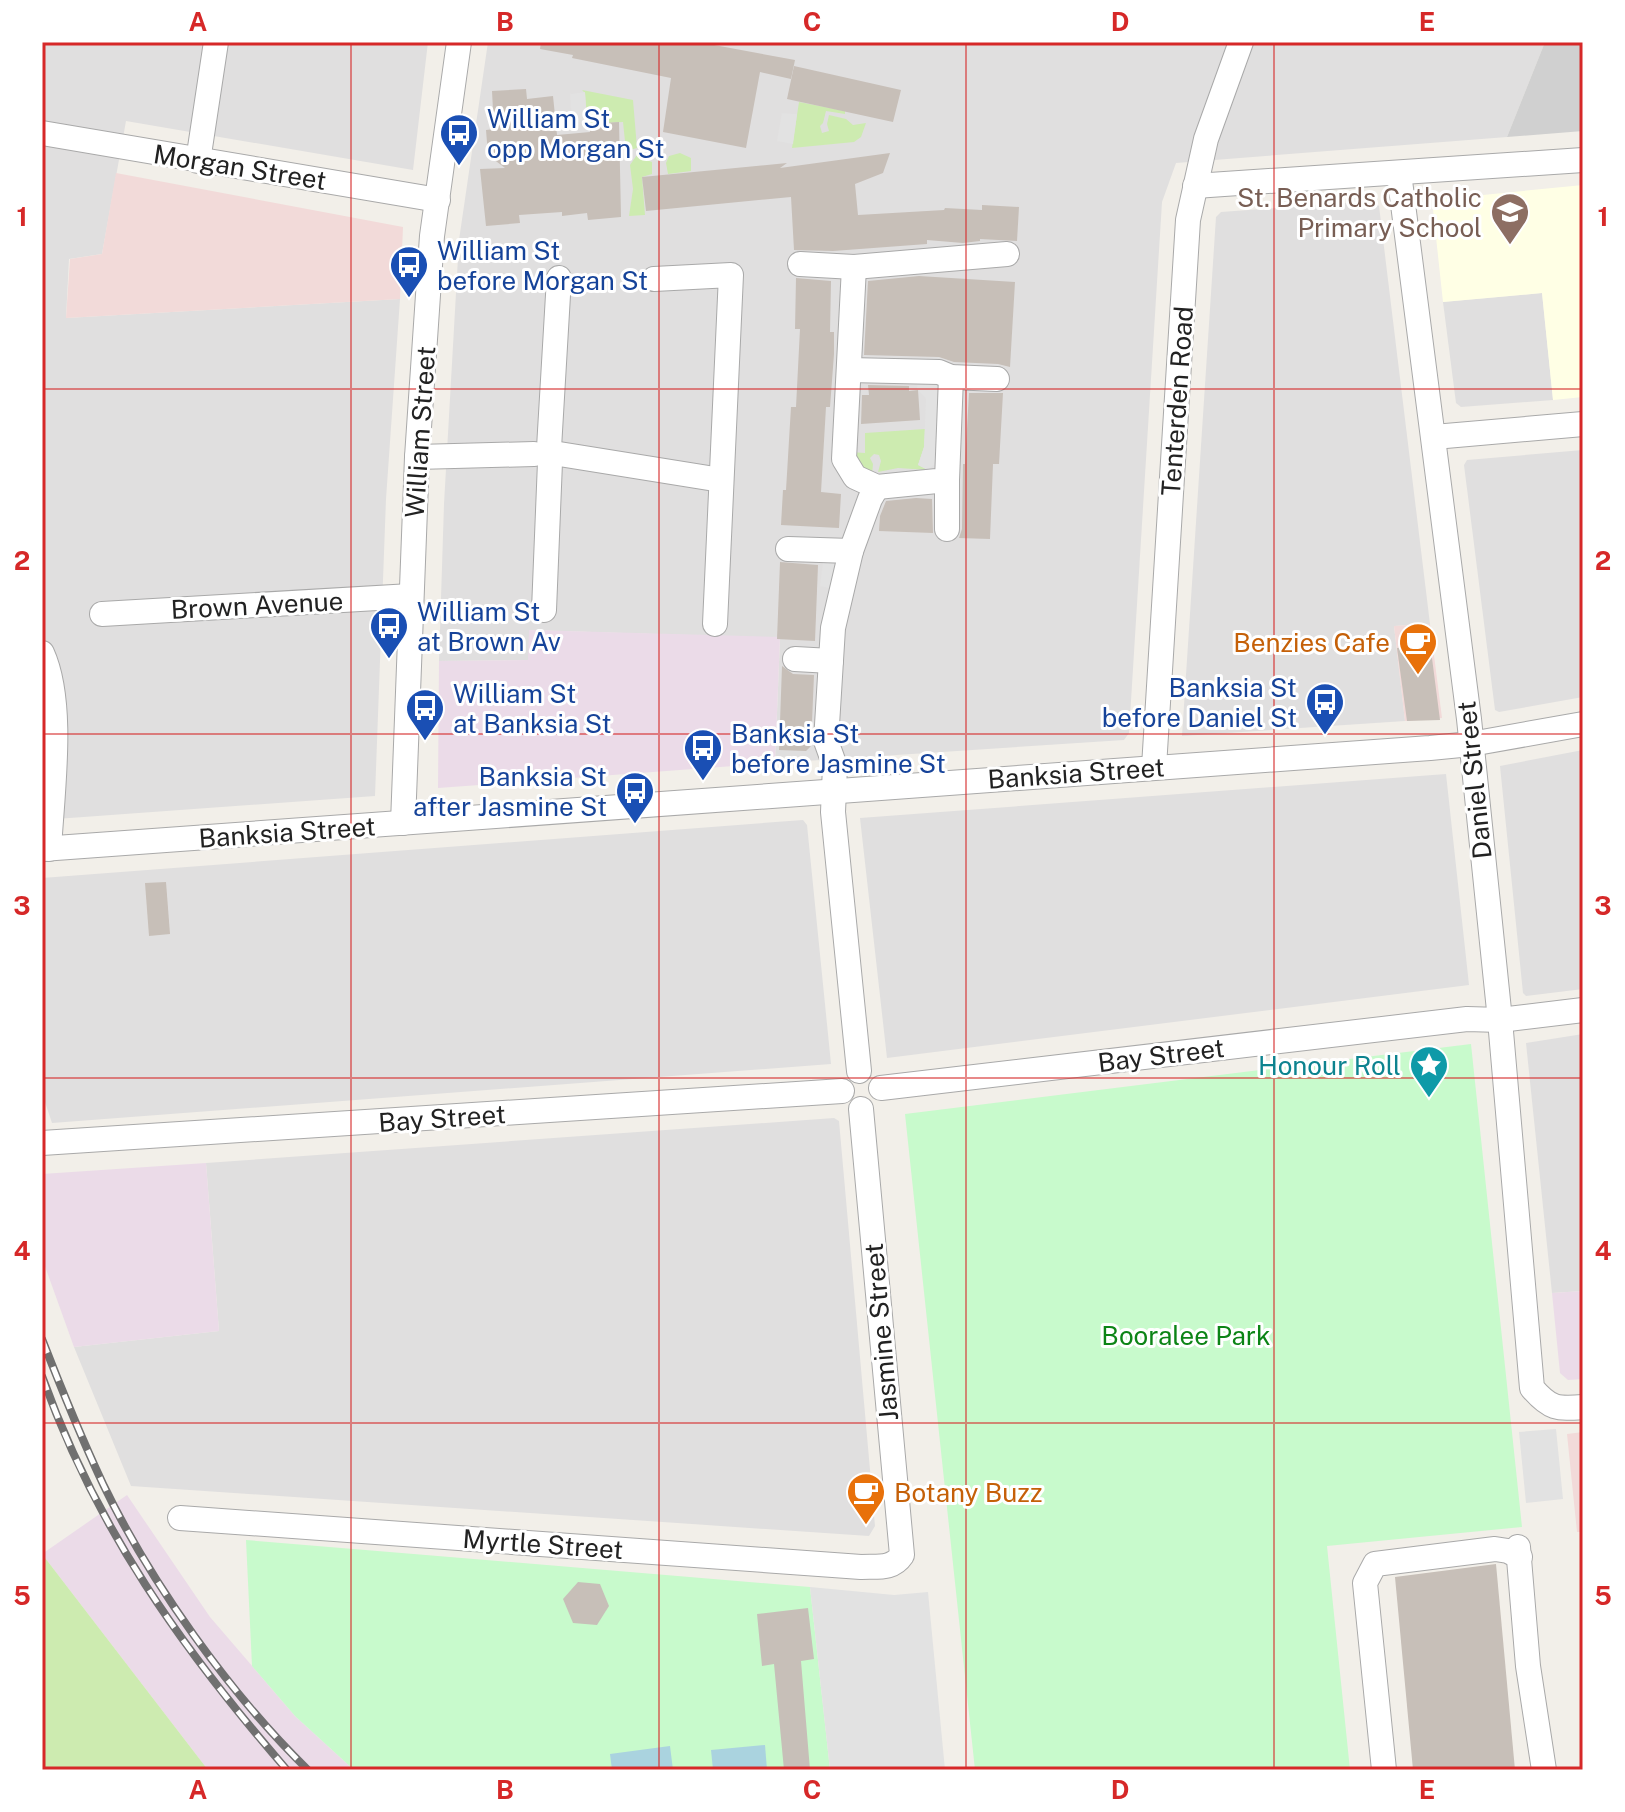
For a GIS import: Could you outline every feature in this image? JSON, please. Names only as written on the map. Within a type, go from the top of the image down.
[{"type":"street","points":[[198,161],[216,42]]},
{"type":"street","name":"William Street","points":[[403,823],[417,457],[432,236],[459,42]]},
{"type":"street","name":"Tenterden Road","points":[[1154,767],[1188,220],[1206,139],[1241,42]]},
{"type":"street","name":"Morgan Street","points":[[42,133],[438,200]]},
{"type":"street","points":[[1195,186],[1583,160]]},
{"type":"street","name":"Daniel Street","points":[[1399,173],[1471,744],[1500,1020],[1532,1388],[1545,1403],[1561,1409],[1583,1407]]},
{"type":"street","points":[[800,264],[854,267],[1007,254]]},
{"type":"street","points":[[854,267],[844,459],[855,477],[877,487],[947,480]]},
{"type":"street","points":[[654,279],[731,275],[715,624]]},
{"type":"street","points":[[544,610],[546,454],[559,278]]},
{"type":"street","points":[[849,370],[939,372],[951,377],[997,379]]},
{"type":"street","points":[[947,529],[951,377]]},
{"type":"street","points":[[1434,437],[1583,424]]},
{"type":"street","points":[[417,457],[546,454],[721,480]]},
{"type":"street","points":[[859,1071],[832,790],[835,766],[826,741],[833,628],[851,551],[877,487]]},
{"type":"street","points":[[788,549],[851,551]]},
{"type":"street","name":"Brown Avenue","points":[[102,614],[411,596]]},
{"type":"street","points":[[42,653],[49,669],[55,735],[45,849]]},
{"type":"street","points":[[795,659],[831,661]]},
{"type":"street","name":"Banksia Street","points":[[45,849],[1471,744],[1583,724]]},
{"type":"street","name":"Bay Street","points":[[881,1088],[1467,1019],[1500,1020],[1583,1010]]},
{"type":"street","points":[[859,1071],[874,1074],[881,1088],[880,1097],[874,1105],[861,1109],[848,1103],[842,1091],[847,1078],[859,1071]]},
{"type":"street","name":"Bay Street","points":[[42,1143],[842,1091]]},
{"type":"street","name":"Jasmine Street","points":[[861,1109],[902,1555]]},
{"type":"street","name":"Myrtle Street","points":[[180,1518],[861,1567],[890,1566],[902,1555]]},
{"type":"street","points":[[1384,1770],[1365,1583],[1371,1568],[1375,1564],[1495,1549],[1519,1552],[1528,1666],[1544,1770]]},
{"type":"shaded area","points":[[42,42],[428,42],[413,170],[126,121],[102,254],[69,259],[66,318],[400,299],[386,499],[375,796],[42,820]]},
{"type":"shaded area","points":[[488,42],[1545,42],[1507,137],[1176,163],[1162,202],[1129,733],[1124,740],[775,763],[780,638],[529,630],[529,660],[439,661],[444,504],[459,240]]},
{"type":"shaded area","points":[[1545,42],[1583,42],[1583,131],[1507,137]]},
{"type":"shaded area","points":[[585,92],[587,121],[572,123],[570,94]]},
{"type":"shaded area","points":[[782,113],[797,114],[793,144],[777,141]]},
{"type":"shaded area","points":[[116,173],[403,227],[400,299],[66,318],[70,259],[102,254]]},
{"type":"shaded area","name":"St. Benards Catholic Primary School","points":[[1583,185],[1583,397],[1553,400],[1542,293],[1443,302],[1432,200]]},
{"type":"shaded area","points":[[1374,201],[1379,206],[1430,624],[1394,626],[1405,721],[1182,736],[1216,217],[1221,212]]},
{"type":"shaded area","points":[[1542,293],[1553,400],[1461,407],[1456,403],[1443,302]]},
{"type":"shaded area","points":[[918,376],[936,383],[939,388],[938,453],[934,465],[928,470],[918,465],[924,447],[926,399],[917,389]]},
{"type":"shaded area","points":[[1583,450],[1583,697],[1499,712],[1495,710],[1464,465],[1467,460]]},
{"type":"shaded area","points":[[824,556],[838,557],[834,589],[820,586]]},
{"type":"shaded area","name":"Benzies Cafe","points":[[1430,624],[1442,718],[1405,721],[1394,626]]},
{"type":"shaded area","points":[[529,630],[780,637],[775,763],[438,788],[439,661],[528,660]]},
{"type":"shaded area","points":[[1583,750],[1583,989],[1526,996],[1523,993],[1500,766]]},
{"type":"shaded area","points":[[1446,774],[1469,985],[887,1058],[860,818]]},
{"type":"shaded area","points":[[803,820],[807,825],[831,1064],[52,1123],[42,1093],[42,878]]},
{"type":"shaded area","points":[[1583,1034],[1583,1291],[1552,1293],[1526,1043]]},
{"type":"shaded area","points":[[834,1118],[839,1121],[875,1526],[869,1536],[131,1486],[74,1347],[219,1331],[206,1163]]},
{"type":"shaded area","points":[[206,1163],[219,1331],[74,1347],[42,1258],[42,1174]]},
{"type":"shaded area","points":[[1583,1291],[1583,1379],[1568,1380],[1560,1373],[1552,1293]]},
{"type":"shaded area","points":[[1556,1429],[1563,1499],[1526,1503],[1519,1432]]},
{"type":"shaded area","points":[[1583,1432],[1583,1532],[1577,1532],[1567,1434]]},
{"type":"shaded area","points":[[127,1495],[210,1617],[295,1716],[354,1770],[208,1770],[42,1554]]},
{"type":"shaded area","points":[[810,1587],[894,1595],[928,1592],[945,1770],[830,1770]]},
{"type":"green space","points":[[582,90],[633,100],[637,148],[626,151],[623,122],[587,124],[585,93]]},
{"type":"green space","points":[[799,102],[845,111],[845,114],[826,111],[820,126],[822,133],[829,131],[829,115],[846,119],[853,125],[866,123],[861,137],[854,142],[792,148]]},
{"type":"green space","points":[[639,152],[644,159],[652,162],[652,174],[642,177],[645,215],[629,216],[633,189],[630,165]]},
{"type":"green space","points":[[680,153],[691,158],[691,171],[668,174],[666,163],[669,156]]},
{"type":"green space","points":[[925,429],[924,447],[918,465],[928,470],[898,468],[878,472],[881,461],[879,455],[874,454],[870,458],[873,464],[869,478],[850,452],[865,453],[865,433]]},
{"type":"green space","name":"Booralee Park","points":[[1471,1044],[1522,1527],[1327,1546],[1350,1770],[975,1770],[905,1114]]},
{"type":"green space","points":[[246,1540],[810,1587],[830,1770],[354,1770],[295,1716],[252,1666]]},
{"type":"green space","points":[[42,1554],[208,1770],[42,1770]]},
{"type":"water","points":[[765,1745],[767,1770],[713,1770],[711,1750]]},
{"type":"water","points":[[670,1746],[673,1770],[612,1770],[610,1754]]},
{"type":"building","points":[[541,42],[698,42],[795,60],[791,79],[760,72],[746,148],[663,132],[671,78],[572,58],[573,55],[540,49]]},
{"type":"building","points":[[794,66],[901,90],[893,122],[787,99]]},
{"type":"building","points":[[526,89],[527,99],[553,96],[557,135],[590,132],[589,124],[619,122],[621,217],[588,220],[587,213],[562,216],[562,212],[519,215],[520,223],[486,226],[480,169],[505,168],[488,155],[486,130],[494,129],[492,91]]},
{"type":"building","points":[[890,153],[883,173],[855,184],[858,215],[945,208],[982,210],[982,205],[1019,207],[1017,241],[980,239],[963,243],[927,240],[927,244],[833,251],[794,250],[791,197],[646,211],[642,177],[787,163],[780,168]]},
{"type":"building","points":[[919,276],[1015,282],[1010,367],[954,362],[939,357],[864,355],[868,281]]},
{"type":"building","points":[[796,278],[831,281],[830,332],[834,332],[834,354],[830,407],[826,407],[821,492],[841,494],[839,528],[781,525],[791,407],[796,407],[800,329],[795,329]]},
{"type":"building","points":[[868,385],[909,386],[909,391],[918,390],[920,420],[861,424],[862,395],[869,395]]},
{"type":"building","points":[[969,393],[1003,393],[999,464],[993,464],[990,539],[959,538]]},
{"type":"building","points":[[932,499],[933,533],[879,531],[880,516],[886,501]]},
{"type":"building","points":[[780,562],[818,565],[815,641],[777,639]]},
{"type":"building","name":"Benzies Cafe","points":[[1429,635],[1440,720],[1407,721],[1397,648],[1415,646],[1414,636]]},
{"type":"building","points":[[782,666],[793,674],[814,675],[811,746],[806,751],[779,750]]},
{"type":"building","points":[[166,882],[170,934],[149,936],[145,883]]},
{"type":"building","points":[[1496,1564],[1515,1770],[1413,1770],[1395,1577]]},
{"type":"building","points":[[578,1582],[600,1584],[609,1606],[597,1625],[573,1623],[563,1599]]},
{"type":"building","points":[[808,1608],[814,1659],[801,1661],[810,1770],[784,1770],[774,1664],[762,1666],[757,1614]]},
{"type":"railway","points":[[42,1339],[103,1484],[168,1598],[221,1672],[308,1770]]},
{"type":"railway","points":[[42,1376],[88,1485],[145,1585],[212,1679],[287,1770]]},
{"type":"place","name":"William St opp Morgan St","points":[[459,167]]},
{"type":"place","name":"St. Benards Catholic Primary School","points":[[1510,246]]},
{"type":"place","name":"William St before Morgan St","points":[[409,299]]},
{"type":"place","name":"William St at Brown Av","points":[[389,660]]},
{"type":"place","name":"Benzies Cafe","points":[[1418,676]]},
{"type":"place","name":"Banksia St before Daniel St","points":[[1325,736]]},
{"type":"place","name":"William St at Banksia St","points":[[425,742]]},
{"type":"place","name":"Banksia St before Jasmine St","points":[[703,782]]},
{"type":"place","name":"Banksia St after Jasmine St","points":[[635,825]]},
{"type":"place","name":"Honour Roll","points":[[1429,1099]]},
{"type":"place","name":"Botany Buzz","points":[[866,1526]]}]
